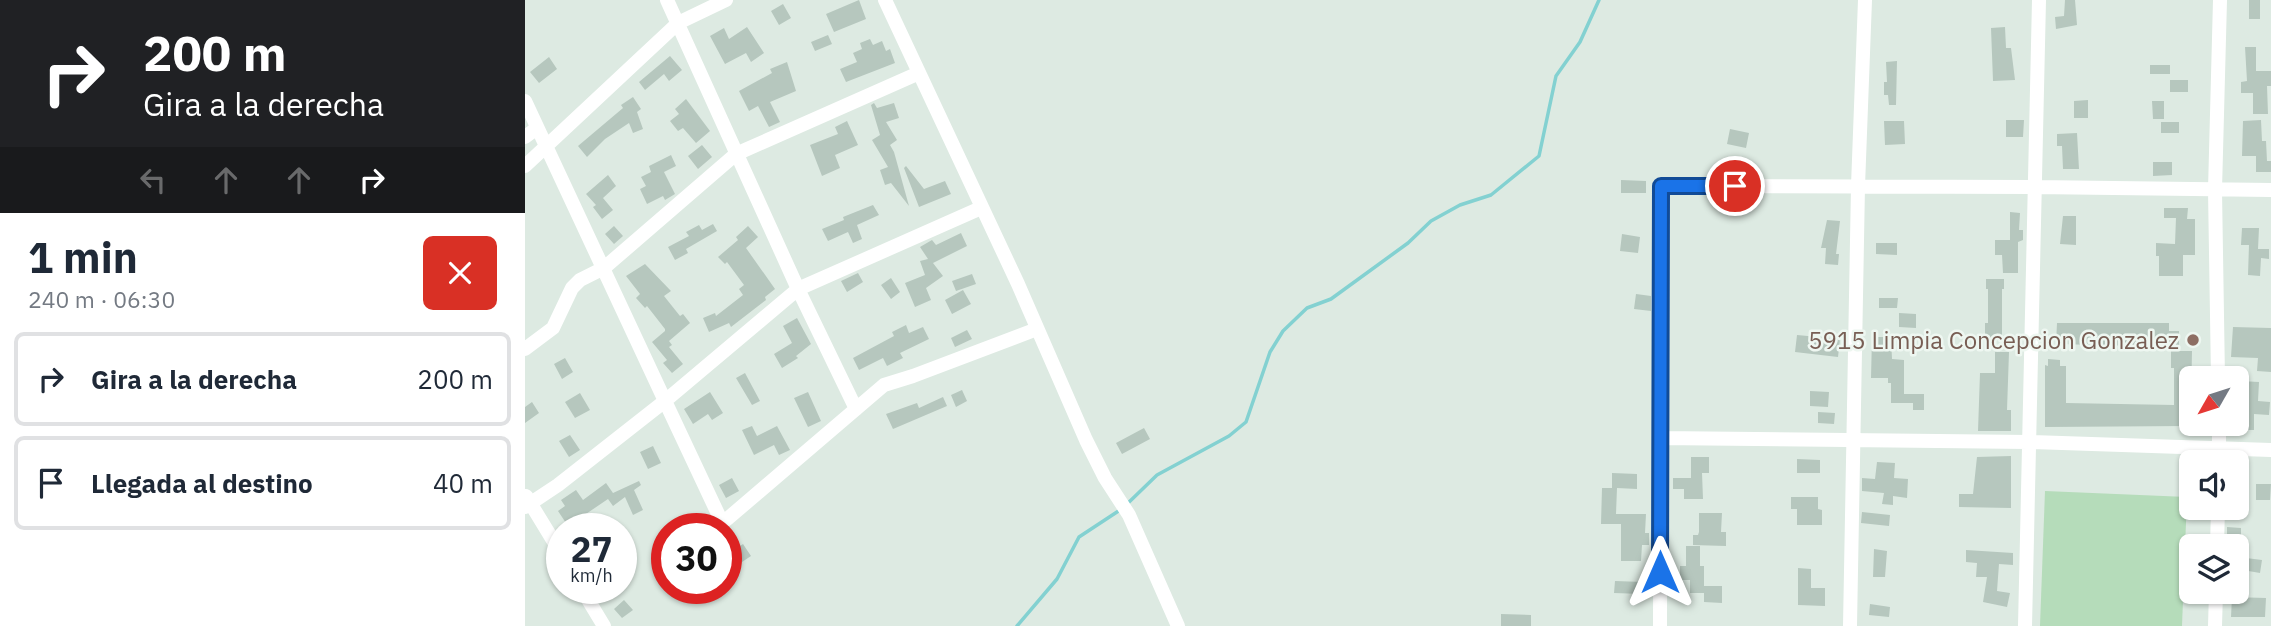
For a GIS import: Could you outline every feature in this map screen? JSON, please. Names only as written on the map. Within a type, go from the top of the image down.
[{"type":"street","points":[[667,0],[798,289],[856,409]]},
{"type":"street","points":[[525,166],[678,23],[726,0]]},
{"type":"street","points":[[885,0],[1018,284],[1086,440],[1105,478],[1129,515],[1178,626]]},
{"type":"street","points":[[1850,626],[1864,0]]},
{"type":"street","points":[[2025,626],[2039,0]]},
{"type":"street","points":[[2218,366],[2215,190],[2220,0]]},
{"type":"street","points":[[525,349],[553,328],[572,288],[580,280],[604,268],[736,154],[919,73]]},
{"type":"street","points":[[525,101],[531,133],[545,147],[719,516],[724,520],[730,518],[884,385],[1037,329]]},
{"type":"street","points":[[1660,626],[1661,186],[2271,191]]},
{"type":"street","points":[[546,531],[527,502],[558,485],[665,401],[798,289],[981,208]]},
{"type":"street","points":[[1660,439],[2029,442],[2179,452]]},
{"type":"street","points":[[2249,452],[2271,450]]},
{"type":"street","points":[[591,604],[604,626]]},
{"type":"street","points":[[2215,626],[2216,604]]},
{"type":"green space","points":[[2045,491],[2179,497],[2179,520],[2186,520],[2186,534],[2179,534],[2179,604],[2183,604],[2182,626],[2040,626]]},
{"type":"building","points":[[859,0],[866,19],[834,32],[826,14]]},
{"type":"building","points":[[2065,0],[2075,0],[2077,25],[2056,29],[2055,17],[2064,16]]},
{"type":"building","points":[[2249,0],[2260,0],[2260,19],[2249,19]]},
{"type":"building","points":[[783,4],[791,18],[779,25],[771,11]]},
{"type":"building","points":[[747,27],[764,53],[751,62],[746,53],[725,64],[710,36],[724,28],[729,39]]},
{"type":"building","points":[[2005,27],[2006,48],[2011,48],[2015,80],[1993,81],[1991,28]]},
{"type":"building","points":[[828,35],[832,44],[815,51],[811,42]]},
{"type":"building","points":[[870,39],[873,45],[882,41],[886,51],[890,49],[895,63],[846,82],[840,69],[857,62],[853,53],[862,49],[860,43]]},
{"type":"building","points":[[2245,47],[2256,47],[2256,71],[2271,71],[2271,86],[2267,86],[2268,114],[2253,114],[2253,93],[2241,93],[2241,82],[2247,81]]},
{"type":"building","points":[[670,56],[682,70],[669,81],[664,74],[645,90],[639,82]]},
{"type":"building","points":[[549,57],[557,69],[539,83],[530,72]]},
{"type":"building","points":[[1897,61],[1896,105],[1889,105],[1888,95],[1884,95],[1884,82],[1887,82],[1886,62]]},
{"type":"building","points":[[787,62],[796,91],[770,102],[780,122],[769,127],[758,106],[749,111],[739,91],[772,73],[770,69]]},
{"type":"building","points":[[2150,65],[2170,65],[2170,74],[2150,74]]},
{"type":"building","points":[[2170,80],[2188,80],[2188,92],[2170,92]]},
{"type":"building","points":[[633,97],[641,109],[637,112],[643,129],[633,133],[629,123],[605,139],[587,157],[578,146]]},
{"type":"building","points":[[686,99],[710,131],[696,143],[683,128],[678,131],[670,121],[679,114],[675,109]]},
{"type":"building","points":[[2088,100],[2088,118],[2074,118],[2074,101]]},
{"type":"building","points":[[2152,101],[2164,101],[2164,119],[2153,119]]},
{"type":"building","points":[[874,103],[877,108],[894,103],[899,118],[886,122],[897,140],[890,145],[909,206],[891,183],[885,185],[880,170],[888,167],[872,140],[880,135],[871,105]]},
{"type":"building","points":[[2006,120],[2024,120],[2023,137],[2006,137]]},
{"type":"building","points":[[2261,120],[2262,141],[2266,141],[2267,161],[2271,161],[2271,172],[2256,172],[2256,156],[2242,156],[2243,121]]},
{"type":"building","points":[[847,121],[858,145],[835,155],[840,168],[822,176],[810,145],[838,134],[835,127]]},
{"type":"building","points":[[1884,121],[1904,121],[1905,144],[1885,145]]},
{"type":"building","points":[[2161,122],[2179,122],[2179,133],[2161,133]]},
{"type":"building","points":[[1730,129],[1749,133],[1746,148],[1727,144]]},
{"type":"building","points":[[2077,133],[2079,169],[2063,169],[2062,146],[2057,146],[2057,134]]},
{"type":"building","points":[[702,145],[712,157],[698,169],[688,156]]},
{"type":"building","points":[[671,155],[676,166],[664,172],[675,194],[665,200],[663,196],[647,204],[640,189],[646,186],[641,177],[651,172],[649,166]]},
{"type":"building","points":[[2153,162],[2172,162],[2172,175],[2153,176]]},
{"type":"building","points":[[906,166],[924,189],[945,181],[951,194],[919,207],[904,168]]},
{"type":"building","points":[[608,175],[616,186],[603,198],[613,210],[602,219],[593,207],[596,205],[586,194]]},
{"type":"building","points":[[1621,180],[1646,181],[1646,193],[1621,193]]},
{"type":"building","points":[[873,205],[879,215],[857,225],[862,239],[853,243],[848,232],[828,241],[822,229]]},
{"type":"building","points":[[2164,208],[2188,208],[2187,219],[2195,219],[2195,255],[2183,255],[2183,276],[2159,276],[2156,243],[2175,244],[2176,218],[2164,218]]},
{"type":"building","points":[[2010,212],[2020,213],[2019,230],[2023,230],[2023,240],[2018,242],[2018,273],[2003,273],[2002,255],[1995,255],[1995,240],[2010,240]]},
{"type":"building","points":[[2063,216],[2076,216],[2076,245],[2060,244]]},
{"type":"building","points":[[1827,220],[1840,221],[1836,254],[1839,254],[1838,265],[1825,264],[1826,248],[1821,248]]},
{"type":"building","points":[[713,224],[717,231],[686,249],[688,253],[675,260],[668,247],[689,236],[686,232],[699,225],[702,230]]},
{"type":"building","points":[[614,226],[623,236],[614,244],[605,234]]},
{"type":"building","points":[[748,226],[758,237],[746,248],[775,289],[765,297],[766,300],[731,327],[729,323],[709,332],[703,318],[715,313],[716,316],[743,295],[739,289],[744,285],[727,262],[725,264],[718,257],[738,240],[736,237]]},
{"type":"building","points":[[2242,228],[2259,228],[2258,249],[2269,249],[2269,259],[2261,258],[2260,276],[2248,275],[2249,245],[2241,245]]},
{"type":"building","points":[[961,233],[967,246],[933,263],[943,276],[926,288],[931,300],[915,307],[905,283],[925,275],[920,261],[928,259],[920,247],[932,240],[936,245]]},
{"type":"building","points":[[1622,234],[1640,237],[1638,253],[1620,251]]},
{"type":"building","points":[[1876,243],[1897,243],[1897,255],[1876,254]]},
{"type":"building","points":[[645,264],[671,291],[664,296],[680,316],[683,314],[690,323],[669,341],[672,345],[669,347],[683,364],[672,373],[663,363],[667,360],[652,342],[665,329],[647,306],[645,308],[636,298],[640,294],[626,276]]},
{"type":"building","points":[[858,273],[863,282],[847,292],[841,281]]},
{"type":"building","points":[[972,274],[976,284],[956,291],[952,281]]},
{"type":"building","points":[[891,278],[900,292],[891,299],[881,285]]},
{"type":"building","points":[[1986,279],[2004,279],[2002,340],[1985,340],[1985,323],[1988,323]]},
{"type":"building","points":[[963,290],[971,304],[952,314],[945,300]]},
{"type":"building","points":[[1636,294],[1651,296],[1651,311],[1634,309]]},
{"type":"building","points":[[1879,298],[1898,298],[1897,308],[1879,308]]},
{"type":"building","points":[[1899,313],[1916,314],[1916,328],[1899,327]]},
{"type":"building","points":[[797,318],[811,344],[796,356],[798,358],[782,368],[774,354],[792,343],[783,326]]},
{"type":"building","points":[[2057,323],[2169,323],[2169,331],[2179,331],[2179,347],[2056,344]]},
{"type":"building","points":[[906,325],[909,333],[923,327],[929,339],[900,353],[903,358],[887,366],[883,358],[859,370],[853,358],[894,336],[892,332]]},
{"type":"building","points":[[2233,327],[2271,328],[2271,372],[2257,371],[2258,358],[2231,357]]},
{"type":"building","points":[[967,330],[972,339],[955,347],[951,338]]},
{"type":"building","points":[[1797,335],[1840,339],[1838,357],[1795,352]]},
{"type":"building","points":[[1872,337],[1891,337],[1892,359],[1904,360],[1904,394],[1924,394],[1924,410],[1913,410],[1913,403],[1891,403],[1891,383],[1888,383],[1888,378],[1871,378]]},
{"type":"building","points":[[2171,351],[2192,351],[2192,366],[2179,366],[2179,426],[2045,427],[2045,365],[2048,366],[2048,359],[2060,360],[2060,366],[2066,366],[2066,403],[2174,405],[2174,368],[2171,368]]},
{"type":"building","points":[[1995,352],[2009,352],[2007,410],[2011,410],[2011,431],[1978,431],[1980,373],[1995,373]]},
{"type":"building","points":[[565,358],[573,372],[562,379],[554,364]]},
{"type":"building","points":[[745,373],[760,401],[752,405],[736,378]]},
{"type":"building","points":[[2249,381],[2259,382],[2258,401],[2270,402],[2269,415],[2254,414],[2254,430],[2249,430]]},
{"type":"building","points":[[962,390],[967,401],[956,407],[951,395]]},
{"type":"building","points":[[1810,391],[1829,392],[1828,407],[1810,406]]},
{"type":"building","points":[[710,392],[723,413],[712,420],[708,414],[693,424],[684,409]]},
{"type":"building","points":[[808,392],[821,421],[808,427],[794,398]]},
{"type":"building","points":[[580,393],[590,410],[575,418],[565,402]]},
{"type":"building","points":[[943,397],[947,406],[893,429],[886,414],[917,403],[919,408]]},
{"type":"building","points":[[532,402],[539,413],[525,423],[525,407]]},
{"type":"building","points":[[1818,412],[1835,413],[1834,424],[1818,423]]},
{"type":"building","points":[[752,426],[757,436],[777,426],[790,450],[779,455],[774,445],[754,455],[742,430]]},
{"type":"building","points":[[1144,428],[1150,439],[1122,454],[1116,443]]},
{"type":"building","points":[[570,435],[580,450],[569,457],[559,441]]},
{"type":"building","points":[[653,446],[661,463],[648,469],[640,452]]},
{"type":"building","points":[[2011,456],[2011,508],[1959,507],[1959,494],[1973,494],[1977,457]]},
{"type":"building","points":[[1691,457],[1709,457],[1709,473],[1702,473],[1703,499],[1684,499],[1684,489],[1673,489],[1673,478],[1691,478]]},
{"type":"building","points":[[1797,459],[1820,460],[1820,473],[1797,473]]},
{"type":"building","points":[[1877,462],[1895,463],[1894,478],[1908,479],[1907,498],[1893,496],[1893,505],[1882,504],[1884,493],[1862,491],[1862,478],[1875,479]]},
{"type":"building","points":[[1612,473],[1637,474],[1637,489],[1617,488],[1616,514],[1646,514],[1645,533],[1649,533],[1649,545],[1642,545],[1641,561],[1621,561],[1621,524],[1601,524],[1602,488],[1612,488]]},
{"type":"building","points":[[732,478],[739,491],[726,498],[719,485]]},
{"type":"building","points":[[639,481],[641,485],[634,490],[643,510],[632,513],[625,497],[613,506],[608,499],[587,513],[558,511],[565,506],[561,500],[576,490],[583,500],[606,483],[613,493]]},
{"type":"building","points":[[2256,484],[2271,484],[2270,500],[2256,500]]},
{"type":"building","points":[[1791,497],[1818,497],[1818,509],[1822,510],[1822,525],[1797,525],[1797,509],[1791,509]]},
{"type":"building","points":[[1862,512],[1890,515],[1889,526],[1861,523]]},
{"type":"building","points":[[1699,513],[1722,513],[1721,532],[1726,532],[1726,546],[1693,545],[1693,535],[1698,535],[1699,532]]},
{"type":"building","points":[[2227,527],[2241,528],[2241,534],[2227,534]]},
{"type":"building","points":[[742,545],[751,556],[742,562]]},
{"type":"building","points":[[1686,546],[1700,546],[1704,586],[1722,586],[1722,603],[1704,602],[1704,593],[1690,593],[1690,580],[1680,580],[1680,566],[1686,566]]},
{"type":"building","points":[[1874,549],[1887,551],[1885,577],[1873,577]]},
{"type":"building","points":[[1966,550],[2013,553],[2013,565],[1999,564],[1997,591],[2010,593],[2007,607],[1983,602],[1987,577],[1976,577],[1977,563],[1966,562]]},
{"type":"building","points":[[2249,558],[2262,560],[2260,573],[2249,571]]},
{"type":"building","points":[[1798,568],[1811,569],[1811,588],[1825,588],[1825,606],[1798,605]]},
{"type":"building","points":[[1615,581],[1643,582],[1642,594],[1614,593]]},
{"type":"building","points":[[2249,598],[2266,598],[2265,617],[2231,617],[2232,604],[2249,604]]},
{"type":"building","points":[[620,604],[628,604],[633,610],[622,618],[614,609]]},
{"type":"building","points":[[1870,604],[1890,607],[1889,617],[1869,615]]},
{"type":"building","points":[[1501,614],[1531,615],[1531,626],[1501,626]]},
{"type":"waterway","points":[[1126,505],[1157,475],[1229,436],[1246,422],[1270,352],[1283,331],[1307,308],[1331,299],[1408,243],[1431,221],[1460,205],[1491,195],[1539,156],[1556,76],[1580,42],[1599,0]]},
{"type":"waterway","points":[[1017,626],[1057,579],[1079,537],[1120,510]]},
{"type":"place","name":"5915 Limpia Concepcion Gonzalez","points":[[2193,340]]},
{"type":"route","points":[[1660,572],[1661,186],[1735,186]]}]
